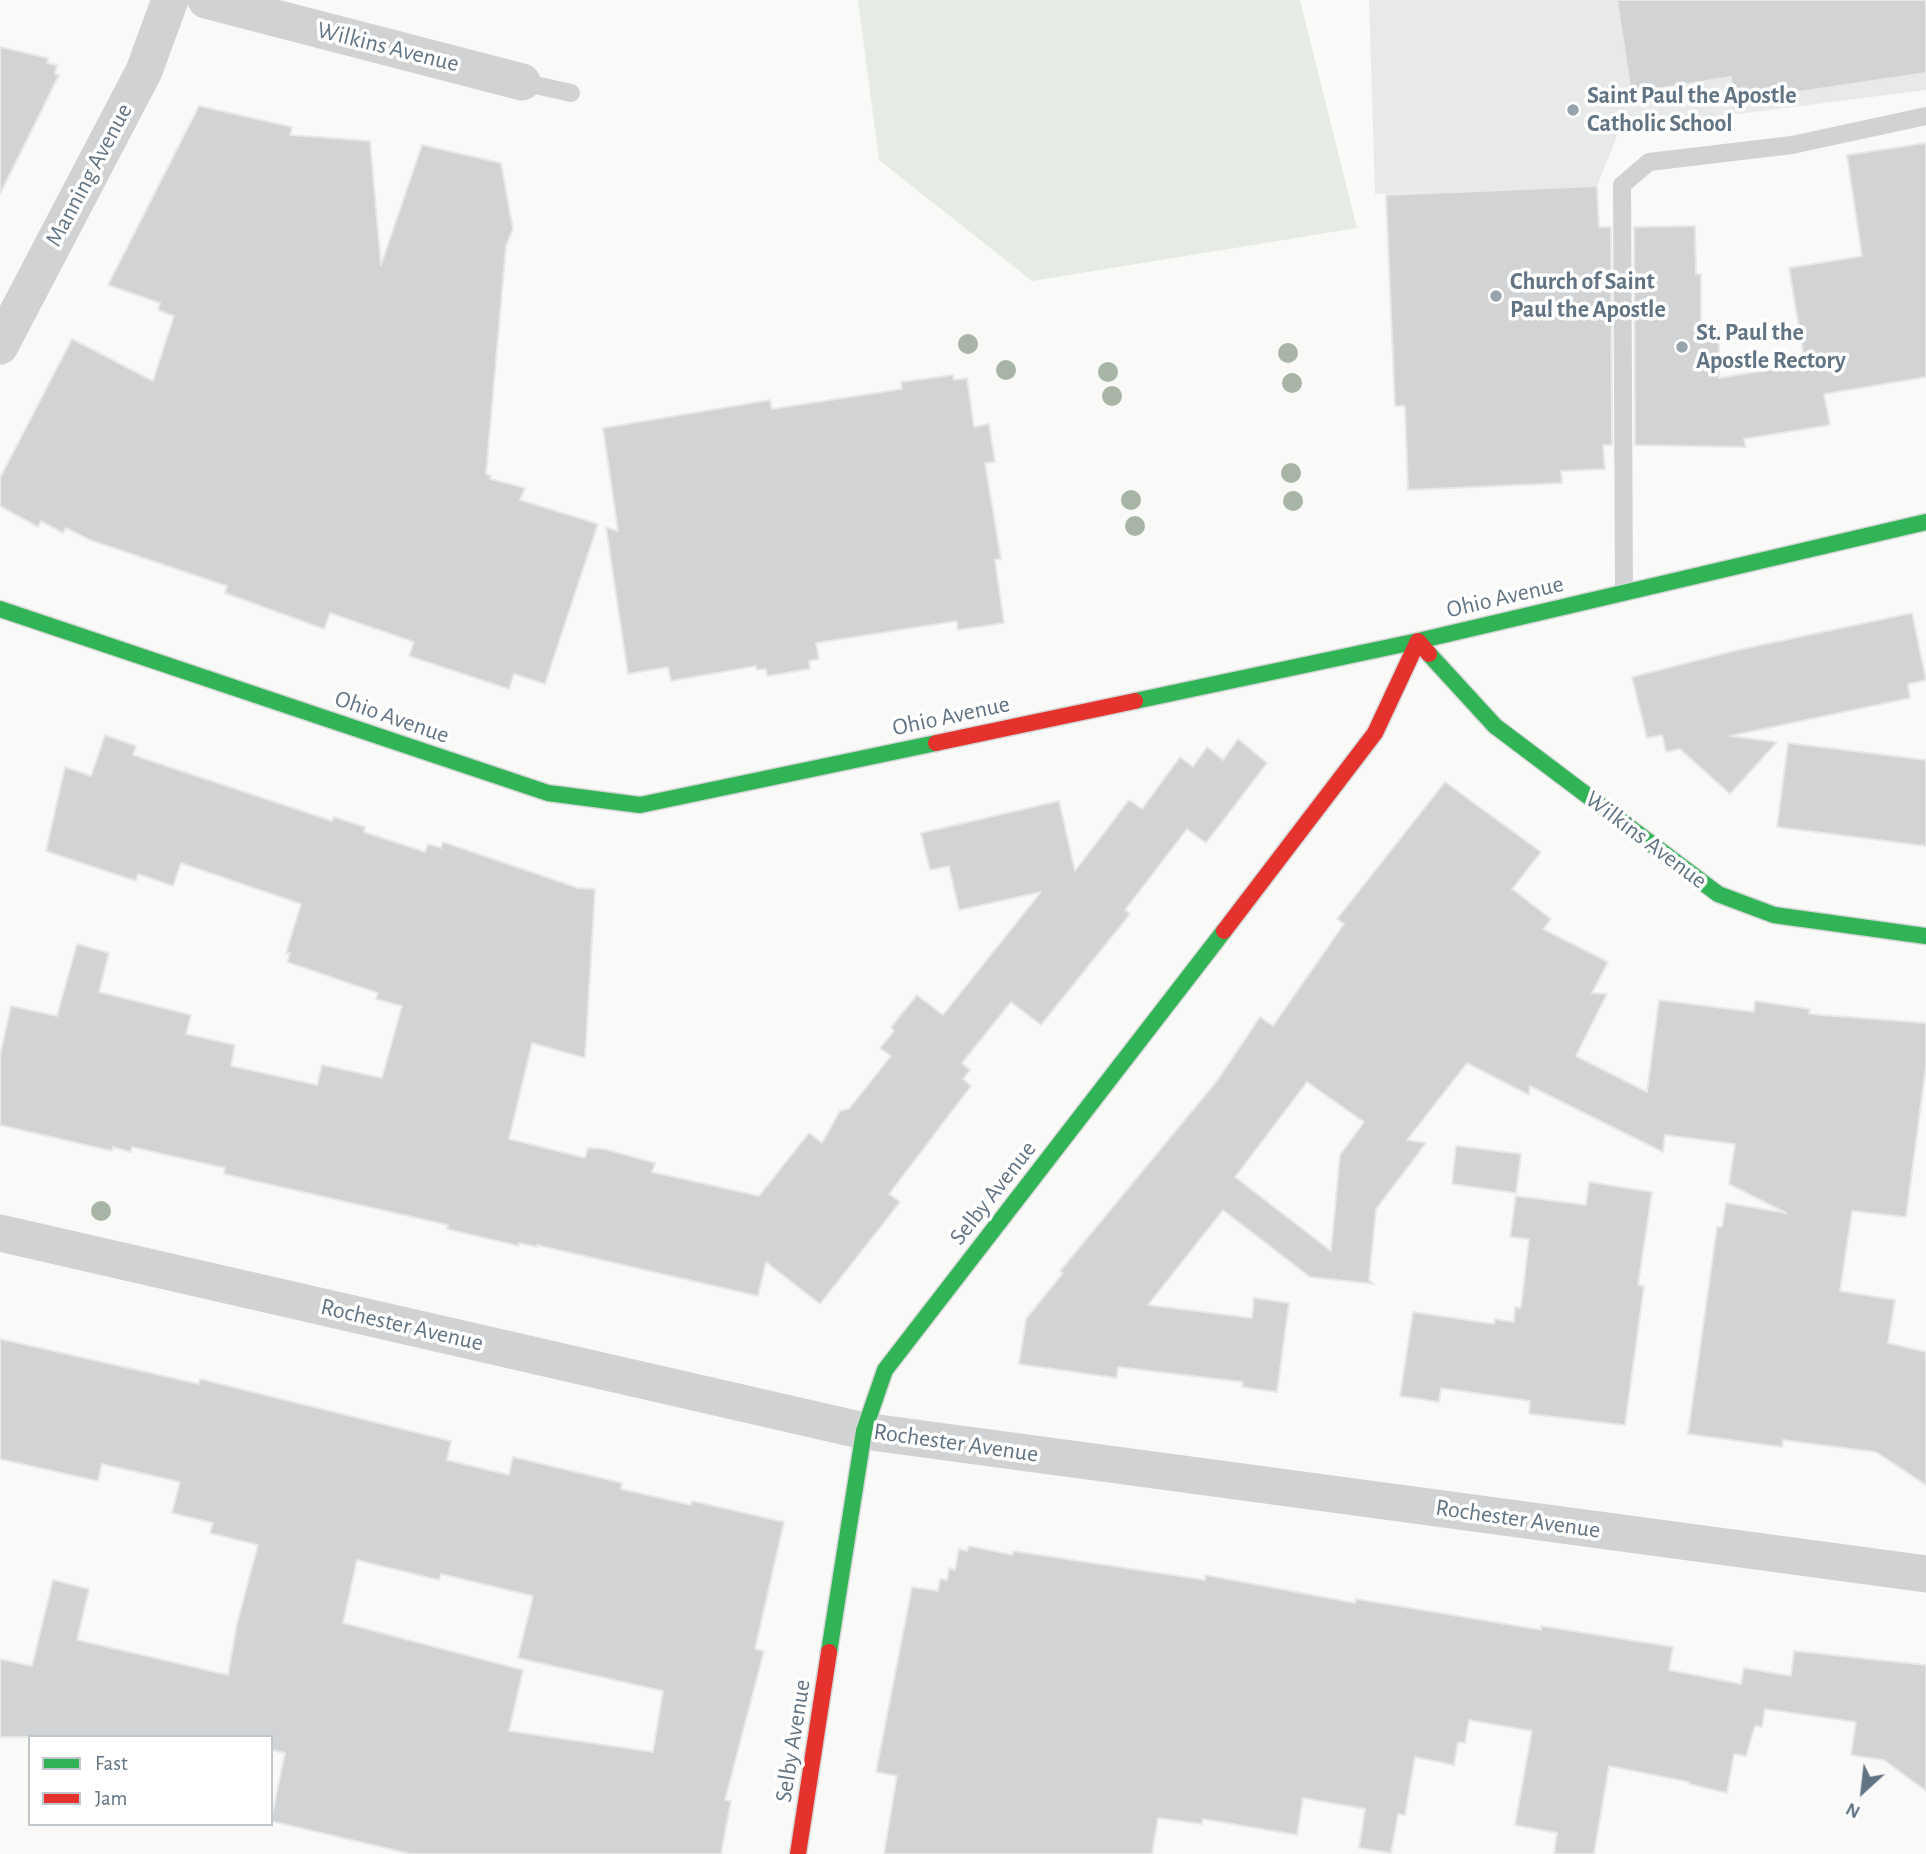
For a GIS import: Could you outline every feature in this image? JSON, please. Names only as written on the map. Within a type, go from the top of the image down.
[{"type":"street","name":"Manning Avenue","points":[[0,346],[144,71],[170,0]]},
{"type":"street","name":"Wilkins Avenue","points":[[206,0],[522,82]]},
{"type":"street","name":"Ohio Avenue","points":[[0,609],[548,793],[640,805],[1419,641],[1926,522]]},
{"type":"street","name":"Wilkins Avenue","points":[[1419,641],[1495,726],[1718,894],[1774,915],[1926,936]]},
{"type":"street","name":"Selby Avenue","points":[[798,1854],[864,1430],[884,1370],[1359,757],[1375,733],[1419,641]]},
{"type":"street","name":"Rochester Avenue","points":[[0,1234],[864,1430],[1926,1574]]},
{"type":"lane","name":"Wilkins Avenue","points":[[522,82],[570,93]]},
{"type":"lane","points":[[1624,593],[1622,184],[1649,162],[1792,145],[1926,116]]},
{"type":"shaded area","points":[[858,0],[1300,0],[1357,228],[1032,281],[879,160]]},
{"type":"shaded area","name":"Saint Paul the Apostle Catholic School","points":[[1369,0],[1926,0],[1926,90],[1620,129],[1597,186],[1375,194]]},
{"type":"building","points":[[1617,0],[1926,0],[1926,73],[1745,100],[1744,91],[1733,93],[1731,77],[1631,93]]},
{"type":"building","points":[[0,47],[48,58],[47,63],[57,65],[55,74],[59,75],[0,194]]},
{"type":"building","points":[[199,106],[292,127],[290,135],[370,141],[381,265],[422,145],[501,163],[513,229],[506,246],[486,474],[491,476],[490,479],[525,488],[520,500],[598,524],[545,684],[514,674],[509,689],[409,656],[414,642],[330,613],[324,629],[225,593],[227,586],[90,540],[66,528],[63,533],[41,521],[38,527],[0,506],[0,478],[72,339],[153,381],[174,316],[158,310],[160,303],[108,285]]},
{"type":"building","points":[[1926,143],[1926,377],[1824,394],[1830,425],[1744,439],[1746,447],[1635,445],[1634,227],[1695,226],[1696,274],[1701,274],[1701,329],[1719,329],[1719,378],[1805,364],[1789,268],[1862,256],[1847,155]]},
{"type":"building","name":"Church of Saint Paul the Apostle","points":[[1597,186],[1599,227],[1611,227],[1612,445],[1603,445],[1605,469],[1561,471],[1562,483],[1408,490],[1405,406],[1395,406],[1386,195]]},
{"type":"building","points":[[953,375],[954,380],[967,378],[974,427],[989,424],[995,462],[985,463],[1001,559],[995,560],[1004,623],[958,630],[957,621],[816,643],[819,659],[809,661],[810,669],[767,676],[766,669],[757,670],[756,666],[671,681],[668,667],[628,674],[606,527],[618,531],[603,428],[770,400],[772,409],[902,389],[901,382]]},
{"type":"building","points":[[1912,613],[1926,680],[1908,684],[1910,698],[1730,736],[1777,742],[1730,794],[1680,749],[1666,752],[1662,735],[1647,738],[1632,677],[1738,650]]},
{"type":"building","points":[[105,735],[136,746],[133,755],[332,821],[334,817],[365,827],[364,832],[425,852],[428,844],[441,848],[443,842],[578,888],[595,889],[585,1058],[532,1043],[509,1139],[585,1158],[588,1148],[604,1149],[655,1163],[652,1172],[759,1196],[809,1133],[822,1143],[840,1111],[849,1109],[891,1056],[880,1048],[894,1031],[891,1027],[917,995],[943,1015],[1041,892],[959,910],[949,866],[930,870],[921,833],[1059,801],[1075,871],[1129,800],[1142,809],[1180,757],[1193,767],[1207,747],[1223,760],[1238,739],[1267,763],[1206,843],[1187,829],[1125,910],[1130,914],[1041,1025],[1011,1002],[962,1063],[970,1070],[963,1079],[971,1086],[889,1194],[900,1202],[820,1304],[766,1262],[758,1296],[537,1245],[519,1243],[519,1246],[447,1229],[448,1225],[224,1174],[225,1168],[132,1147],[131,1152],[113,1147],[112,1151],[0,1125],[0,1056],[11,1006],[57,1016],[77,944],[109,953],[99,992],[191,1015],[186,1034],[235,1045],[231,1066],[317,1085],[322,1065],[382,1078],[402,1006],[376,999],[378,993],[287,962],[290,953],[286,953],[301,904],[181,863],[173,886],[138,874],[136,881],[46,851],[65,767],[91,776]]},
{"type":"building","points":[[1788,743],[1926,760],[1926,846],[1777,827]]},
{"type":"building","points":[[1445,782],[1541,852],[1512,889],[1551,919],[1543,929],[1608,962],[1592,993],[1607,994],[1576,1056],[1647,1092],[1659,1000],[1754,1012],[1755,1001],[1810,1009],[1809,1014],[1926,1023],[1926,1066],[1906,1217],[1852,1211],[1840,1291],[1895,1300],[1888,1343],[1926,1352],[1926,1485],[1876,1452],[1783,1440],[1782,1447],[1688,1434],[1717,1227],[1722,1227],[1726,1203],[1786,1213],[1729,1184],[1735,1144],[1665,1135],[1663,1152],[1530,1086],[1529,1095],[1467,1063],[1407,1140],[1426,1143],[1376,1209],[1369,1280],[1374,1284],[1310,1277],[1223,1210],[1148,1305],[1252,1318],[1254,1298],[1289,1303],[1277,1392],[1242,1387],[1243,1382],[1118,1367],[1117,1378],[1019,1364],[1026,1319],[1063,1273],[1060,1271],[1217,1081],[1260,1017],[1273,1026],[1344,924],[1337,919]],"holes":[[[1307,1082],[1364,1122],[1340,1155],[1331,1251],[1235,1177]]]},
{"type":"building","points":[[1456,1146],[1521,1154],[1516,1193],[1452,1184]]},
{"type":"building","points":[[1589,1182],[1652,1192],[1638,1285],[1644,1286],[1625,1425],[1529,1414],[1530,1401],[1441,1388],[1439,1402],[1400,1396],[1413,1312],[1494,1324],[1495,1319],[1514,1322],[1515,1307],[1521,1308],[1529,1239],[1510,1237],[1516,1196],[1586,1205]]},
{"type":"building","points":[[0,1339],[199,1384],[200,1379],[451,1441],[447,1460],[509,1475],[513,1457],[622,1483],[621,1489],[691,1505],[692,1501],[784,1522],[755,1649],[764,1651],[725,1800],[731,1801],[721,1854],[411,1854],[273,1821],[285,1753],[273,1750],[273,1735],[0,1737],[0,1659],[32,1666],[53,1580],[89,1589],[77,1640],[228,1675],[237,1624],[258,1545],[210,1533],[213,1523],[172,1513],[180,1482],[102,1464],[98,1481],[0,1459]],"holes":[[[357,1560],[439,1580],[441,1574],[533,1596],[518,1658],[663,1691],[653,1752],[509,1731],[523,1670],[343,1623]]]},
{"type":"building","points":[[969,1546],[1013,1555],[1013,1551],[1205,1580],[1205,1575],[1355,1603],[1356,1599],[1541,1630],[1541,1626],[1673,1647],[1669,1670],[1741,1684],[1744,1668],[1791,1676],[1794,1651],[1926,1665],[1926,1791],[1884,1760],[1851,1755],[1856,1722],[1765,1709],[1762,1727],[1755,1726],[1746,1756],[1734,1754],[1727,1793],[1689,1782],[1609,1766],[1594,1854],[1554,1854],[1557,1833],[1515,1825],[1532,1731],[1469,1720],[1465,1743],[1458,1742],[1454,1765],[1415,1757],[1405,1815],[1398,1814],[1391,1853],[1359,1848],[1365,1809],[1303,1798],[1297,1835],[1203,1819],[1202,1824],[1158,1818],[1152,1854],[884,1854],[897,1776],[876,1772],[912,1587],[938,1591],[940,1579],[947,1580],[949,1568],[955,1570],[959,1549],[967,1551]]},
{"type":"traffic: fast","points":[[1135,701],[1418,641],[1926,522]]},
{"type":"traffic: fast","points":[[0,609],[548,793],[640,805],[936,743]]},
{"type":"traffic: fast","points":[[1429,654],[1495,726],[1718,894],[1774,915],[1926,936]]},
{"type":"traffic: fast","points":[[829,1652],[864,1431],[885,1370],[1224,931]]},
{"type":"traffic: jam","points":[[1224,931],[1375,733],[1418,641],[1429,654]]},
{"type":"traffic: jam","points":[[936,743],[1135,701]]},
{"type":"traffic: jam","points":[[798,1854],[829,1652]]},
{"type":"place","name":"Saint Paul the Apostle Catholic School","points":[[1573,110]]},
{"type":"place","name":"Church of Saint Paul the Apostle","points":[[1496,296]]},
{"type":"place","name":"St. Paul the Apostle Rectory","points":[[1682,347]]}]
